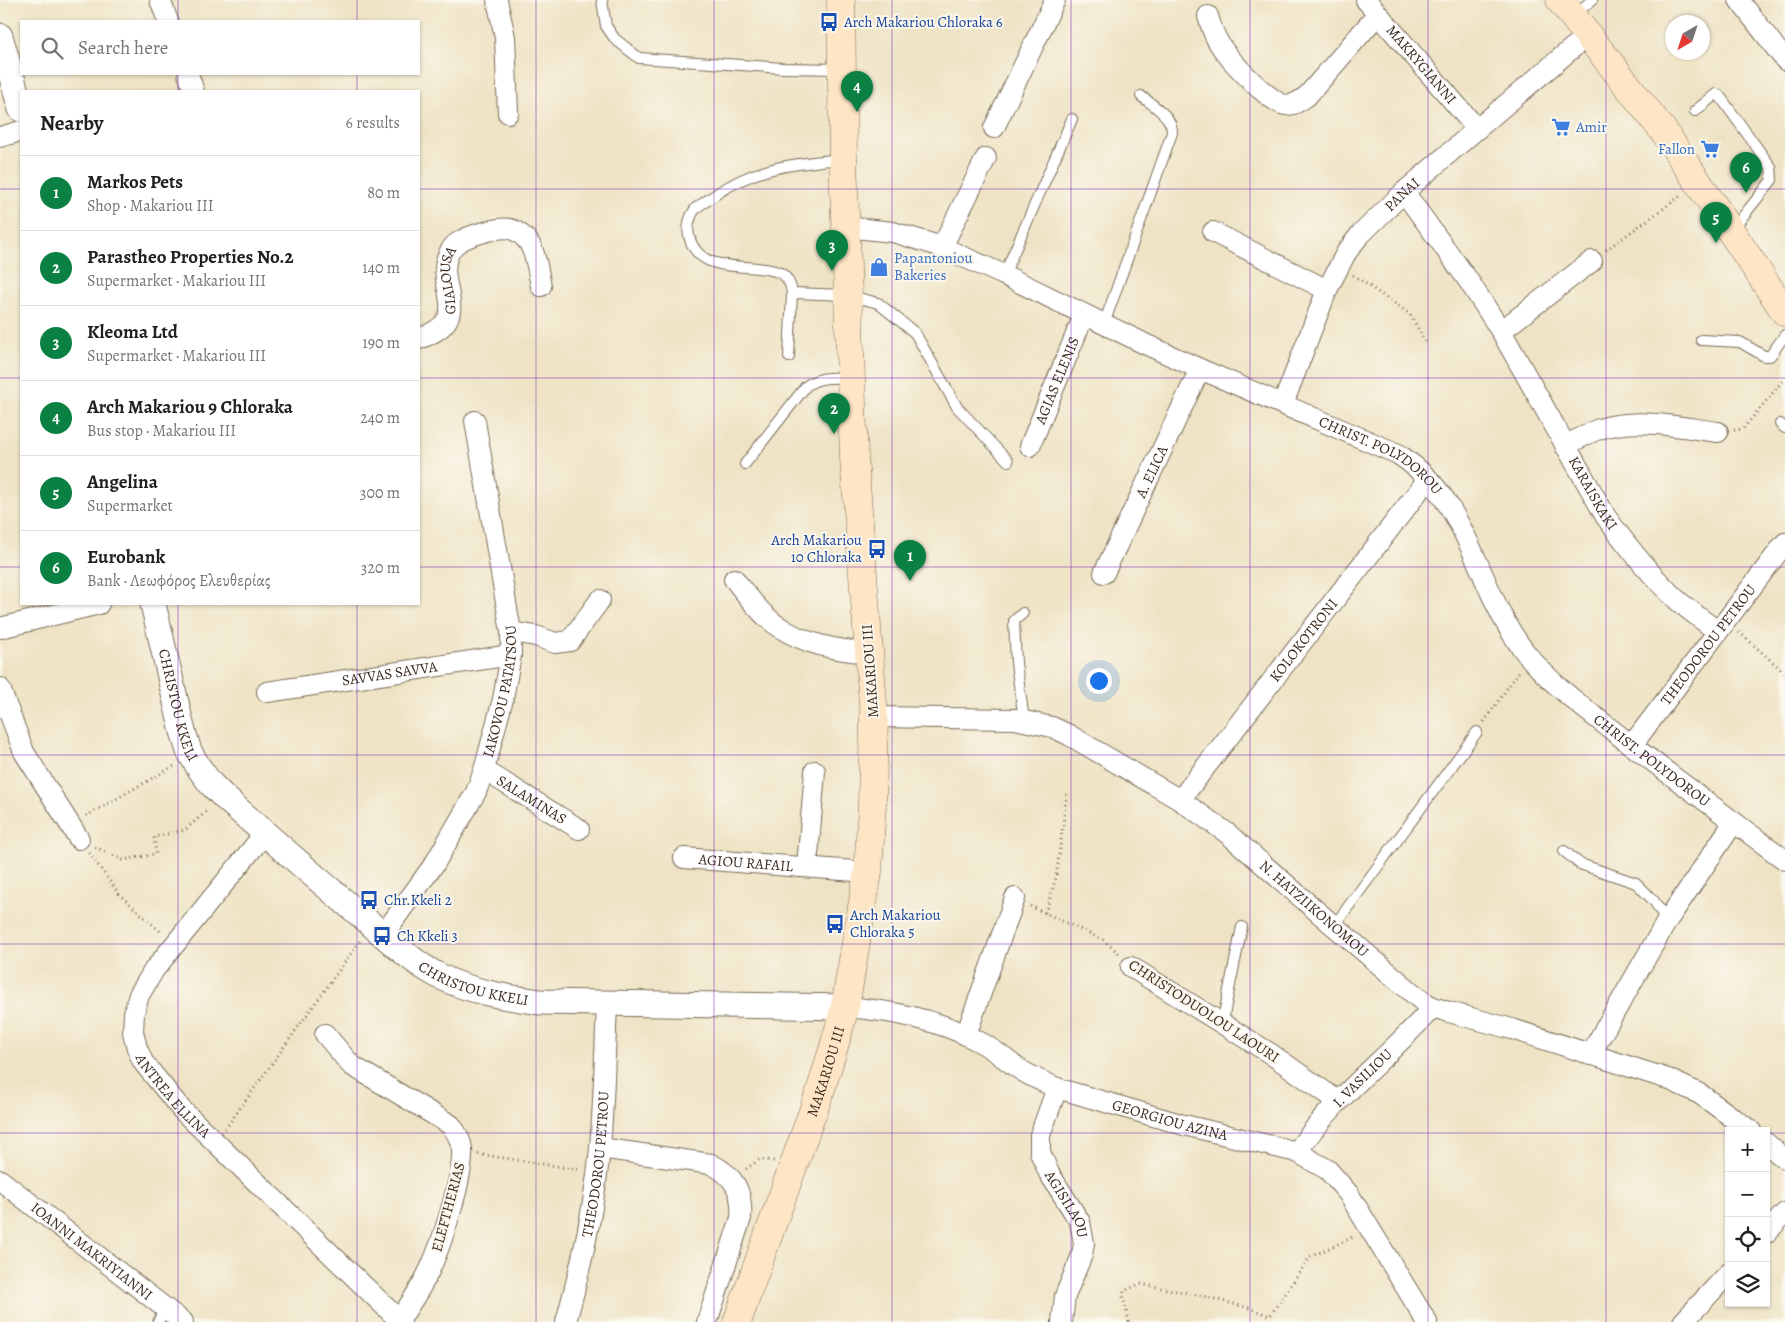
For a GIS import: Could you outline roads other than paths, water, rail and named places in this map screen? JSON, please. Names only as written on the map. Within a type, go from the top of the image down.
[{"type":"main road","name":"MAKARIOU III","points":[[737,1322],[821,1089],[845,1007],[868,872],[875,748],[850,378],[843,159],[841,0]]},
{"type":"main road","points":[[1579,13],[1665,132],[1785,312]]},
{"type":"street","points":[[160,0],[168,20]]},
{"type":"street","points":[[497,0],[505,37],[508,113]]},
{"type":"street","points":[[994,128],[1055,0]]},
{"type":"street","points":[[1739,0],[1785,60]]},
{"type":"street","points":[[1208,16],[1212,32],[1221,47],[1234,62],[1268,96],[1278,103],[1287,105],[1297,103],[1307,96],[1372,7]]},
{"type":"street","name":"MAKRYGIANNI","points":[[1372,7],[1477,128]]},
{"type":"street","name":"PANAI","points":[[1283,404],[1327,290],[1339,266],[1359,236],[1404,192],[1477,128],[1579,13]]},
{"type":"street","points":[[0,36],[20,106]]},
{"type":"street","points":[[188,75],[194,90]]},
{"type":"street","points":[[0,137],[20,131]]},
{"type":"street","points":[[942,247],[986,158]]},
{"type":"street","name":"KARAISKAKI","points":[[1404,192],[1468,280],[1501,330],[1606,517],[1627,546],[1678,601],[1721,626]]},
{"type":"street","name":"CHRIST. POLYDOROU","points":[[845,227],[893,232],[942,247],[1200,369],[1398,454],[1428,479],[1450,508],[1466,537],[1496,604],[1510,630],[1529,657],[1546,676],[1632,745],[1785,860]]},
{"type":"street","name":"GIALOUSA","points":[[420,339],[432,333],[447,320],[450,310],[444,270],[446,260],[450,251],[457,243],[468,237],[502,228],[510,229],[526,239],[532,248],[541,286]]},
{"type":"street","points":[[1213,232],[1327,290]]},
{"type":"street","points":[[1501,330],[1592,261]]},
{"type":"street","name":"AGIAS ELENIS","points":[[1030,446],[1084,314]]},
{"type":"street","name":"A. ELICA","points":[[1104,573],[1200,369]]},
{"type":"street","name":"IAKOVOU PATATSOU","points":[[377,930],[435,863],[476,792],[484,770],[511,655],[511,632],[475,420]]},
{"type":"street","points":[[1565,446],[1597,430],[1622,424],[1655,423],[1718,432]]},
{"type":"street","name":"KOLOKOTRONI","points":[[1180,800],[1428,479]]},
{"type":"street","name":"THEODOROU PETROU","points":[[1632,745],[1785,543]]},
{"type":"street","points":[[734,578],[748,598],[777,626],[806,640],[836,650],[869,653]]},
{"type":"street","points":[[511,632],[536,636],[555,643],[570,641],[600,600]]},
{"type":"street","points":[[0,628],[95,605]]},
{"type":"street","name":"CHRISTOU KKELI","points":[[153,605],[182,728],[192,756],[211,784],[377,930],[421,964],[440,976],[468,987],[494,994],[540,1002],[845,1007]]},
{"type":"street","name":"SAVVAS SAVVA","points":[[267,692],[511,655]]},
{"type":"street","points":[[0,688],[24,752],[74,832]]},
{"type":"street","name":"N. HATZIIKONOMOU","points":[[874,717],[991,718],[1024,720],[1052,727],[1180,800],[1227,833],[1404,986],[1433,1006],[1668,1079],[1716,1104],[1746,1127]]},
{"type":"street","name":"SALAMINAS","points":[[484,770],[579,829]]},
{"type":"street","name":"AGIOU RAFAIL","points":[[807,867],[815,771]]},
{"type":"street","points":[[1590,1055],[1667,921],[1734,822]]},
{"type":"street","name":"ANTREA ELLINA","points":[[265,833],[154,970],[139,995],[134,1013],[133,1032],[136,1048],[143,1062],[181,1109],[400,1321]]},
{"type":"street","name":"AGIOU RAFAIL","points":[[684,858],[868,872]]},
{"type":"street","points":[[966,1035],[1015,898]]},
{"type":"street","name":"CHRISTODUOLOU LAOURI","points":[[1131,967],[1271,1054],[1338,1101]]},
{"type":"street","name":"THEODOROU PETROU","points":[[566,1322],[576,1288],[600,1148],[607,1003]]},
{"type":"street","name":"I. VASILIOU","points":[[1297,1152],[1318,1122],[1433,1006]]},
{"type":"street","name":"GEORGIOU AZINA","points":[[845,1007],[893,1012],[966,1035],[990,1048],[1038,1080],[1057,1088],[1184,1125],[1297,1152],[1328,1170],[1339,1181],[1371,1229],[1427,1322]]},
{"type":"street","name":"ELEFTHERIAS","points":[[325,1034],[351,1065],[451,1125],[459,1135],[462,1163],[437,1250],[429,1273],[400,1321]]},
{"type":"street","name":"AGISILAOU","points":[[1057,1088],[1040,1135],[1040,1152],[1049,1173],[1080,1222],[1084,1243],[1082,1254],[1064,1296],[1062,1322]]},
{"type":"street","points":[[1770,1147],[1785,1159]]},
{"type":"street","points":[[600,1148],[711,1164],[722,1169],[732,1179],[739,1191],[742,1202],[741,1218],[707,1322]]},
{"type":"street","name":"IOANNI MAKRIYIANNI","points":[[0,1180],[112,1268],[161,1314],[183,1322]]},
{"type":"street","points":[[1770,1229],[1785,1213]]},
{"type":"street","points":[[1683,1322],[1725,1277]]},
{"type":"lane","points":[[602,0],[606,26],[615,39],[639,58],[783,68],[841,69]]},
{"type":"lane","points":[[1695,111],[1718,94],[1771,167],[1772,180],[1731,231]]},
{"type":"lane","points":[[1104,324],[1173,126],[1168,118],[1140,96]]},
{"type":"lane","points":[[1004,275],[1072,119]]},
{"type":"lane","points":[[789,357],[791,284],[779,272],[720,265],[706,260],[698,253],[690,240],[687,227],[690,218],[697,208],[726,187],[753,175],[783,166],[843,159]]},
{"type":"lane","points":[[792,293],[847,295],[878,303],[914,333],[957,406],[1008,461]]},
{"type":"lane","points":[[1701,340],[1740,342],[1764,356],[1770,356],[1785,335]]},
{"type":"lane","points":[[745,464],[806,386],[814,380],[823,378],[850,378]]},
{"type":"lane","points":[[1023,613],[1014,621],[1016,662],[1024,720]]},
{"type":"lane","points":[[1334,926],[1477,732]]},
{"type":"lane","points":[[1564,851],[1580,864],[1636,883],[1654,901],[1667,921]]},
{"type":"lane","points":[[1222,1024],[1242,927]]},
{"type":"place","name":"Arch Makariou Chloraka 6","points":[[829,22]]},
{"type":"place","name":"Arch Makariou 9 Chloraka","points":[[857,112]]},
{"type":"place","name":"Amir","points":[[1561,127]]},
{"type":"place","name":"Fallon","points":[[1710,149]]},
{"type":"place","name":"Eurobank","points":[[1746,193]]},
{"type":"place","name":"Angelina","points":[[1716,243]]},
{"type":"place","name":"Papantoniou Bakeries","points":[[879,267]]},
{"type":"place","name":"Kleoma Ltd","points":[[832,271]]},
{"type":"place","name":"Parastheo Properties No.2","points":[[834,434]]},
{"type":"place","name":"Arch Makariou 10 Chloraka","points":[[877,549]]},
{"type":"place","name":"Markos Pets","points":[[910,581]]},
{"type":"place","name":"Chr.Kkeli 2","points":[[369,900]]},
{"type":"place","name":"Arch Makariou Chloraka 5","points":[[835,924]]},
{"type":"place","name":"Ch Kkeli 3","points":[[382,936]]}]
